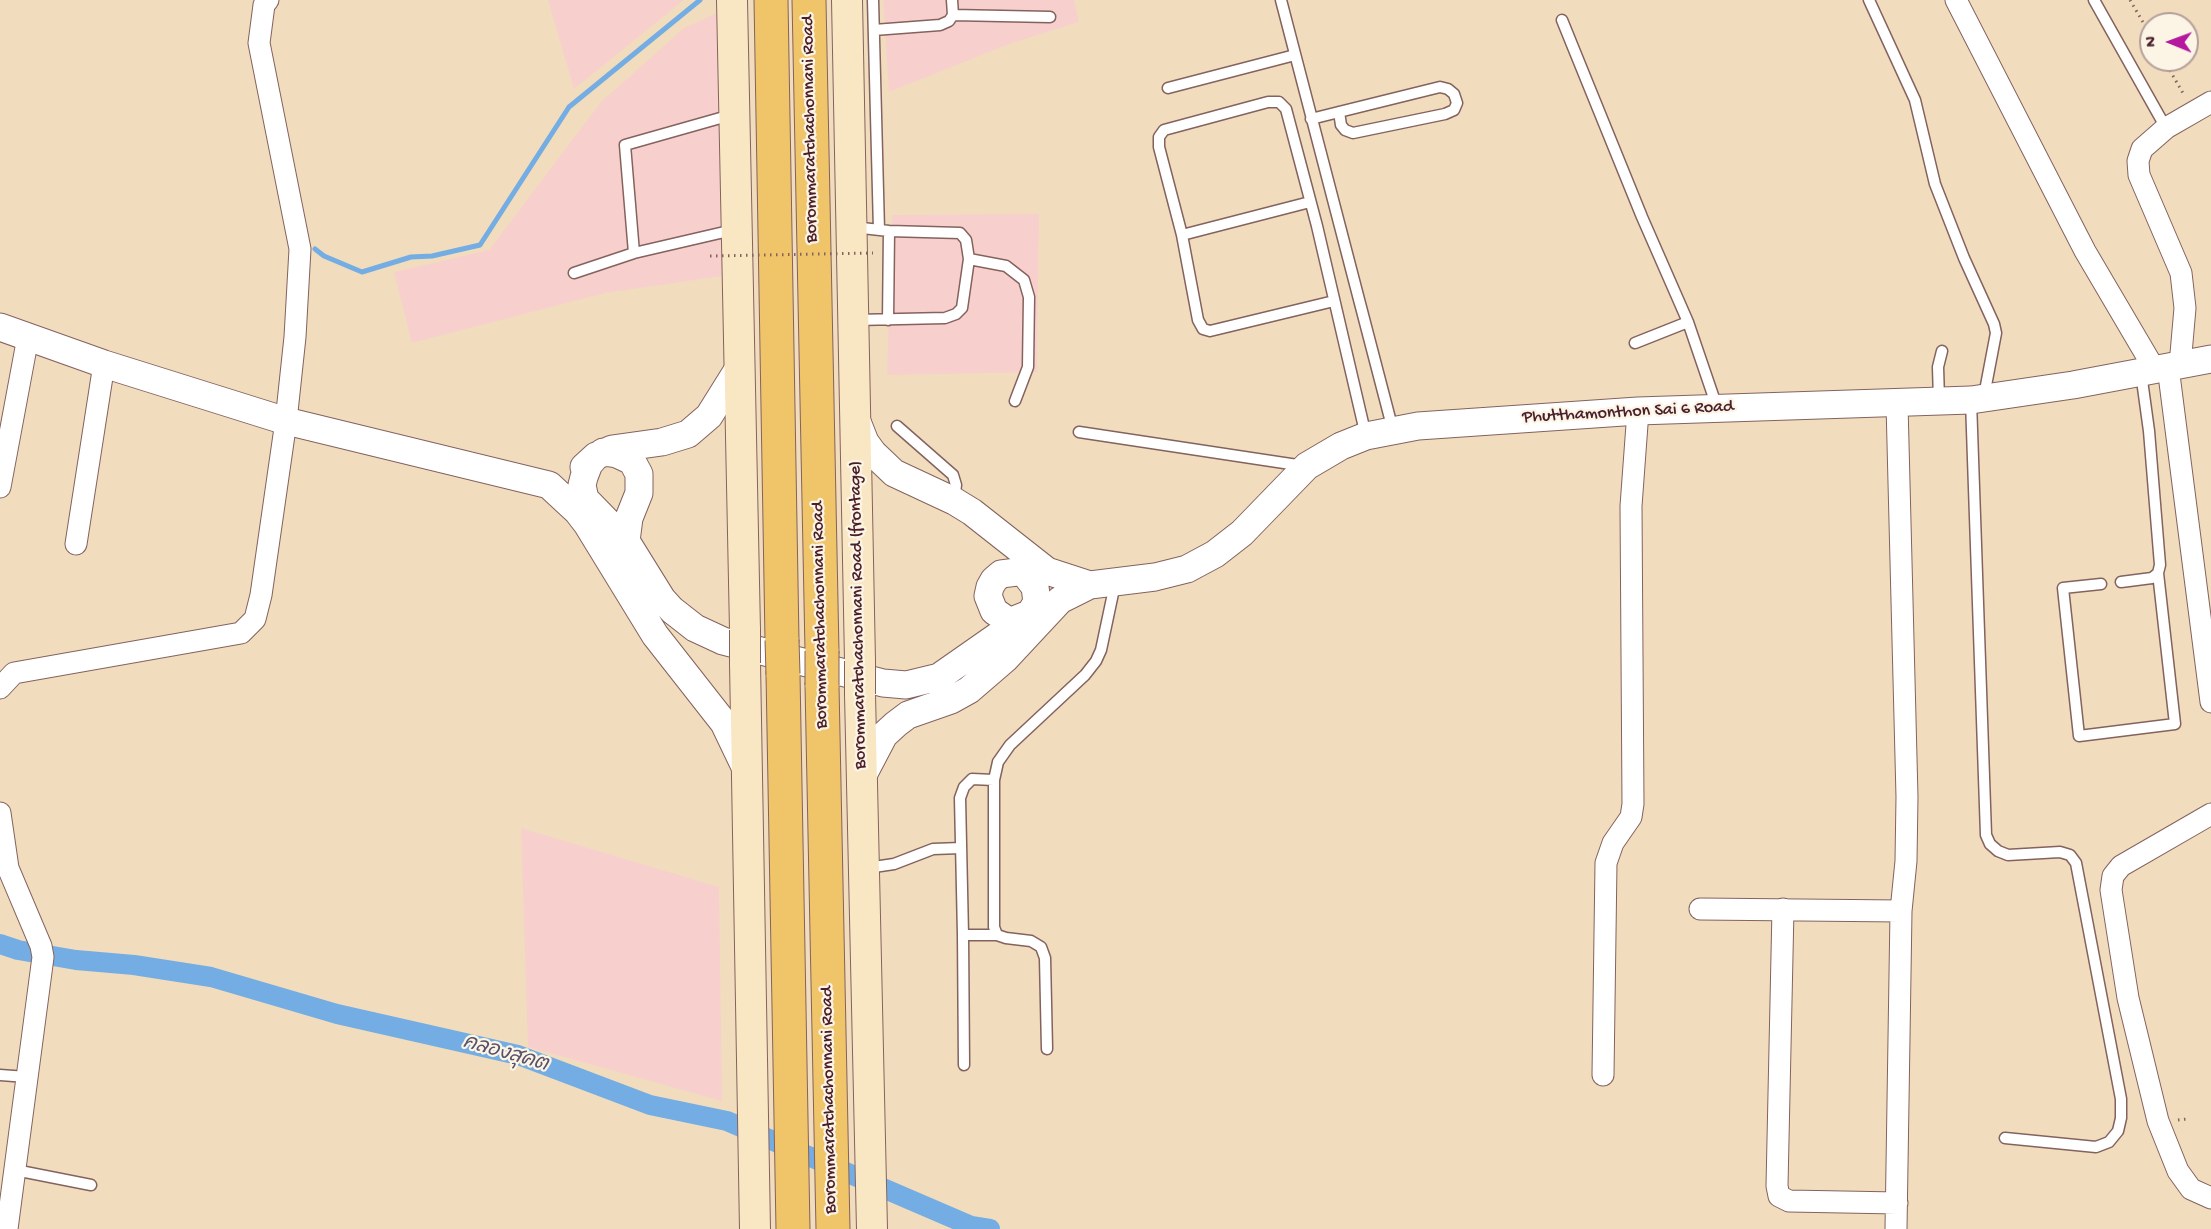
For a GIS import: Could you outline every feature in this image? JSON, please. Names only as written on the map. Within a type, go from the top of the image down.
[{"type":"highway","points":[[771,0],[793,1229]]},
{"type":"highway","name":"Borommaratchachonnani Road","points":[[809,0],[833,1229]]},
{"type":"main road","points":[[732,0],[755,1229]]},
{"type":"main road","name":"Borommaratchachonnani Road (frontage)","points":[[847,0],[873,229],[853,320],[871,1220]]},
{"type":"street","points":[[0,688],[14,673],[241,633],[255,620],[261,595],[286,421],[296,327],[300,249],[259,43],[264,5],[268,0]]},
{"type":"street","points":[[1956,0],[2085,251],[2161,369],[2211,702]]},
{"type":"street","points":[[2161,369],[2185,308],[2184,291],[2181,273],[2139,175],[2138,161],[2142,149],[2166,128],[2202,107]]},
{"type":"street","points":[[0,327],[104,364],[286,421],[549,485],[587,524]]},
{"type":"street","points":[[0,487],[28,337]]},
{"type":"street","name":"Phutthamonthon Sai 6 Road","points":[[862,777],[880,742],[896,724],[908,715],[951,700],[969,690],[1005,659],[1060,600],[1103,583],[1155,577],[1187,569],[1215,554],[1242,533],[1307,466],[1341,446],[1366,436],[1418,426],[1638,411],[1977,400],[2211,359]]},
{"type":"street","points":[[76,544],[104,364]]},
{"type":"street","points":[[549,485],[564,481],[612,449],[662,442],[688,434],[709,416],[739,368]]},
{"type":"street","points":[[1896,1229],[1901,911],[1906,861],[1907,797],[1897,404]]},
{"type":"street","points":[[1603,1075],[1606,863],[1613,843],[1631,817],[1633,804],[1631,506],[1638,411]]},
{"type":"street","name":"Phutthamonthon Sai 6 Road","points":[[855,416],[865,442],[882,463],[894,472],[972,512],[1011,545],[1047,571],[1103,583]]},
{"type":"street","points":[[626,541],[629,518],[639,493],[639,474],[632,461],[617,454],[594,459],[577,479],[575,489],[576,500],[587,524],[655,635],[724,723],[747,771]]},
{"type":"street","points":[[594,459],[589,465],[582,485],[585,499],[626,541],[662,599],[694,628],[723,640],[883,683],[906,685],[939,677],[1025,617],[1060,600]]},
{"type":"street","points":[[1005,659],[1025,617],[1037,602],[1037,594],[1031,580],[1025,574],[1011,545]]},
{"type":"street","points":[[1025,574],[1009,571],[1000,574],[990,587],[988,596],[990,604],[999,616],[1006,620],[1025,617]]},
{"type":"street","points":[[0,813],[8,868],[41,946],[43,968],[7,1229]]},
{"type":"street","points":[[2211,814],[2121,866],[2113,876],[2111,890],[2128,998],[2158,1121],[2178,1171],[2191,1189],[2211,1198]]},
{"type":"street","points":[[1700,909],[1901,911]]},
{"type":"street","points":[[1783,909],[1777,1186],[1779,1196],[1789,1201],[1897,1203]]},
{"type":"lane","points":[[873,0],[873,229],[888,320]]},
{"type":"lane","points":[[874,30],[940,26],[949,21],[953,15],[952,0]]},
{"type":"lane","points":[[1281,0],[1393,430]]},
{"type":"lane","points":[[1869,0],[1915,100],[1935,183],[1996,333],[1977,400],[1986,835],[1990,844],[1998,851],[2008,855],[2060,852],[2070,855],[2076,863],[2121,1099],[2118,1131],[2109,1142],[2096,1148],[2005,1138]]},
{"type":"lane","points":[[2094,0],[2166,128]]},
{"type":"lane","points":[[953,15],[1050,17]]},
{"type":"lane","points":[[1562,20],[1642,217],[1688,322],[1717,407]]},
{"type":"lane","points":[[1168,88],[1295,55]]},
{"type":"lane","points":[[1311,119],[1339,112],[1440,87],[1454,94],[1456,104],[1454,110],[1445,114],[1353,133],[1345,130],[1341,124],[1339,112]]},
{"type":"lane","points":[[1334,301],[1226,328],[1209,331],[1203,328],[1198,320],[1182,236],[1159,147],[1159,137],[1164,130],[1268,102],[1279,102],[1286,110],[1310,202],[1334,301],[1366,436]]},
{"type":"lane","points":[[634,253],[625,145],[734,114]]},
{"type":"lane","points":[[1182,236],[1310,202]]},
{"type":"lane","points":[[574,273],[634,253],[736,229]]},
{"type":"lane","points":[[853,320],[945,318],[956,314],[962,308],[969,259],[966,240],[960,233],[873,229]]},
{"type":"lane","points":[[969,259],[1006,266],[1024,280],[1029,297],[1028,367],[1015,401]]},
{"type":"lane","points":[[1635,343],[1688,322]]},
{"type":"lane","points":[[1939,403],[1938,367],[1942,351]]},
{"type":"lane","points":[[2101,584],[2064,588],[2079,736],[2175,724],[2158,573],[2160,565],[2149,431],[2161,369]]},
{"type":"lane","points":[[897,426],[953,475],[956,485],[954,501]]},
{"type":"lane","points":[[1079,432],[1307,466]]},
{"type":"lane","points":[[2121,582],[2152,578],[2158,573]]},
{"type":"lane","points":[[997,935],[994,927],[994,780],[999,762],[1010,745],[1085,675],[1096,661],[1101,650],[1103,583]]},
{"type":"lane","points":[[964,1065],[960,798],[964,787],[972,779],[994,780]]},
{"type":"lane","points":[[864,869],[894,864],[933,849],[961,848]]},
{"type":"lane","points":[[963,935],[997,935],[1031,941],[1041,947],[1045,958],[1047,1049]]},
{"type":"lane","points":[[0,1075],[27,1077]]},
{"type":"lane","points":[[15,1170],[91,1185]]},
{"type":"path","points":[[2130,0],[2139,15]]},
{"type":"path","points":[[2174,72],[2202,107]]},
{"type":"path","points":[[710,256],[873,254]]},
{"type":"shaded area","points":[[548,0],[684,0],[574,89]]},
{"type":"shaded area","points":[[883,0],[1074,0],[1079,22],[1012,43],[889,92]]},
{"type":"shaded area","points":[[717,13],[722,276],[605,293],[412,343],[394,272],[489,250],[601,102],[684,28]]},
{"type":"shaded area","points":[[1039,214],[1037,372],[887,375],[892,215]]},
{"type":"shaded area","points":[[521,828],[719,887],[722,1101],[528,1047]]},
{"type":"waterway","points":[[315,249],[324,256],[362,272],[411,257],[432,256],[480,245],[569,107],[700,0]]},
{"type":"waterway","name":"คลองสุคต","points":[[0,944],[18,950],[76,960],[134,965],[211,977],[337,1014],[518,1055],[650,1105],[727,1121],[971,1226],[990,1229]]}]
